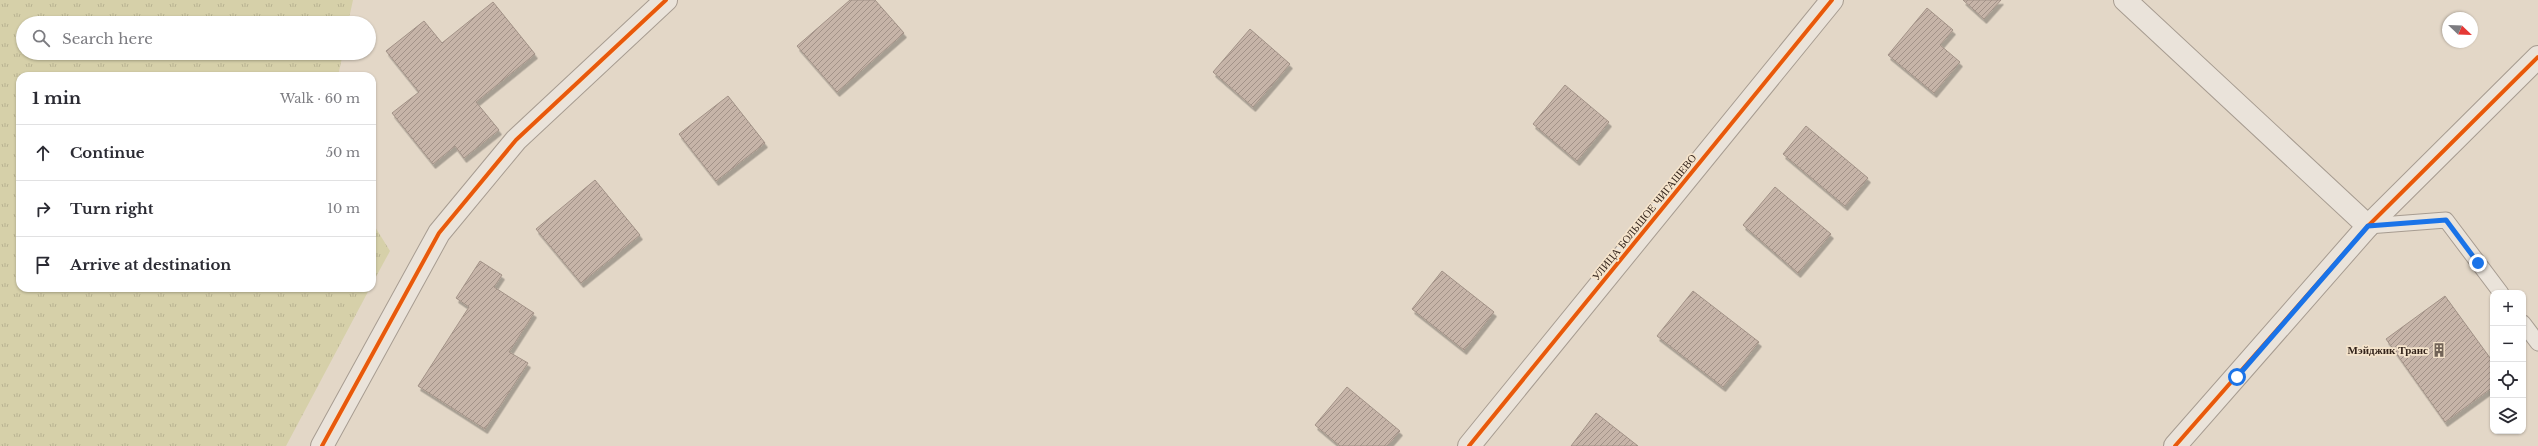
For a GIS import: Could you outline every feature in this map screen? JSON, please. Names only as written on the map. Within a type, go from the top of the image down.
[{"type":"street","points":[[322,446],[439,232],[516,140],[666,0]]},
{"type":"street","name":"УЛИЦА БОЛЬШОЕ ЧИГАШЕВО","points":[[1469,446],[1832,0]]},
{"type":"street","points":[[2125,0],[2368,226]]},
{"type":"street","points":[[2175,446],[2368,226],[2538,57]]},
{"type":"lane","points":[[2368,226],[2446,220],[2499,290]]},
{"type":"lane","points":[[2525,326],[2538,343]]},
{"type":"green space","points":[[0,0],[353,0],[350,16],[16,16],[16,60],[341,60],[339,72],[16,72],[16,292],[368,292],[286,446],[0,446]]},
{"type":"green space","points":[[376,228],[390,251],[376,277]]},
{"type":"building","points":[[850,0],[875,0],[904,33],[837,92],[797,46]]},
{"type":"building","points":[[1963,0],[2001,0],[1984,19]]},
{"type":"building","points":[[493,2],[535,54],[476,102],[499,130],[464,158],[455,146],[433,164],[392,113],[419,92],[386,51],[424,21],[442,43]]},
{"type":"building","points":[[1927,8],[1953,30],[1940,45],[1960,62],[1934,93],[1888,55]]},
{"type":"building","points":[[1250,29],[1290,64],[1253,107],[1213,72]]},
{"type":"building","points":[[1565,85],[1609,122],[1577,161],[1533,124]]},
{"type":"building","points":[[728,96],[765,143],[716,181],[679,134]]},
{"type":"building","points":[[1806,126],[1868,178],[1845,206],[1783,154]]},
{"type":"building","points":[[595,180],[640,235],[581,283],[536,229]]},
{"type":"building","points":[[1775,187],[1831,234],[1798,273],[1743,225]]},
{"type":"building","points":[[480,261],[502,275],[494,287],[534,313],[509,352],[528,363],[485,429],[418,386],[469,307],[456,298]]},
{"type":"building","points":[[1442,271],[1494,312],[1464,350],[1412,309]]},
{"type":"building","points":[[1693,291],[1759,342],[1723,387],[1657,336]]},
{"type":"building","name":"Мэйджик Транс","points":[[2445,296],[2490,358],[2490,389],[2445,422],[2386,339]]},
{"type":"building","points":[[1347,387],[1400,431],[1387,446],[1340,446],[1315,425]]},
{"type":"building","points":[[1596,413],[1638,446],[1571,446]]},
{"type":"cycle path","points":[[322,446],[439,233],[516,140],[666,0]]},
{"type":"cycle path","points":[[1469,446],[1832,0]]},
{"type":"cycle path","points":[[2175,446],[2368,226],[2538,57]]},
{"type":"place","name":"Мэйджик Транс","points":[[2439,350]]},
{"type":"route","points":[[2237,377],[2368,226],[2446,220],[2478,263]]}]
